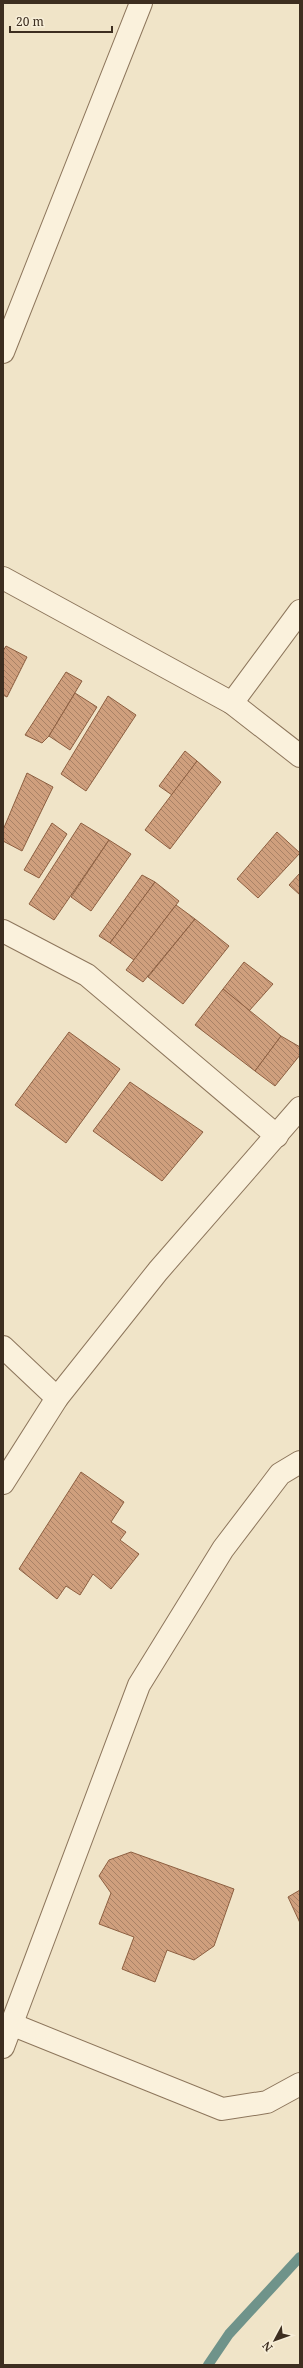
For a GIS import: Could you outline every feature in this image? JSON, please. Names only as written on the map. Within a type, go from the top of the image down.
[{"type":"street","points":[[3,352],[141,3]]},
{"type":"street","points":[[3,578],[232,703],[300,756]]},
{"type":"street","points":[[232,703],[300,611]]},
{"type":"street","points":[[3,931],[87,975],[277,1136]]},
{"type":"street","points":[[3,1483],[57,1398],[158,1271],[300,1108]]},
{"type":"street","points":[[3,1347],[57,1398]]},
{"type":"street","points":[[3,2047],[139,1685],[223,1549],[280,1474],[300,1462]]},
{"type":"street","points":[[12,2024],[222,2109],[267,2102],[300,2084]]},
{"type":"building","points":[[6,646],[27,657],[7,697],[3,695],[3,651]]},
{"type":"building","points":[[66,672],[82,681],[49,736],[42,743],[25,735]]},
{"type":"building","points":[[75,693],[97,707],[70,750],[49,736]]},
{"type":"building","points":[[108,696],[136,715],[86,791],[61,774]]},
{"type":"building","points":[[185,751],[197,761],[172,795],[159,786]]},
{"type":"building","points":[[197,761],[221,782],[170,849],[145,830]]},
{"type":"building","points":[[27,773],[53,787],[22,851],[3,841],[3,830]]},
{"type":"building","points":[[52,823],[67,834],[39,878],[24,870]]},
{"type":"building","points":[[81,823],[109,840],[54,920],[29,904]]},
{"type":"building","points":[[277,832],[300,853],[258,898],[237,879]]},
{"type":"building","points":[[109,840],[131,854],[91,911],[71,897]]},
{"type":"building","points":[[300,873],[300,895],[289,885]]},
{"type":"building","points":[[142,875],[155,882],[110,943],[99,936]]},
{"type":"building","points":[[155,882],[179,901],[134,960],[110,943]]},
{"type":"building","points":[[176,905],[195,919],[143,982],[126,970]]},
{"type":"building","points":[[195,919],[229,946],[183,1004],[148,977]]},
{"type":"building","points":[[244,962],[273,984],[249,1011],[223,989]]},
{"type":"building","points":[[223,989],[281,1036],[255,1071],[195,1025]]},
{"type":"building","points":[[69,1032],[120,1069],[66,1143],[15,1105]]},
{"type":"building","points":[[281,1036],[300,1047],[300,1055],[275,1086],[255,1071]]},
{"type":"building","points":[[130,1082],[203,1132],[162,1181],[93,1131]]},
{"type":"building","points":[[81,1472],[124,1502],[111,1522],[126,1532],[120,1540],[139,1554],[111,1589],[93,1574],[80,1595],[66,1586],[57,1599],[19,1569]]},
{"type":"building","points":[[131,1852],[234,1889],[214,1946],[194,1960],[167,1950],[155,1982],[122,1969],[134,1937],[99,1924],[111,1893],[99,1876],[109,1860]]},
{"type":"building","points":[[300,1890],[300,1923],[288,1897]]},
{"type":"waterway","points":[[208,2365],[229,2334],[300,2257]]}]
